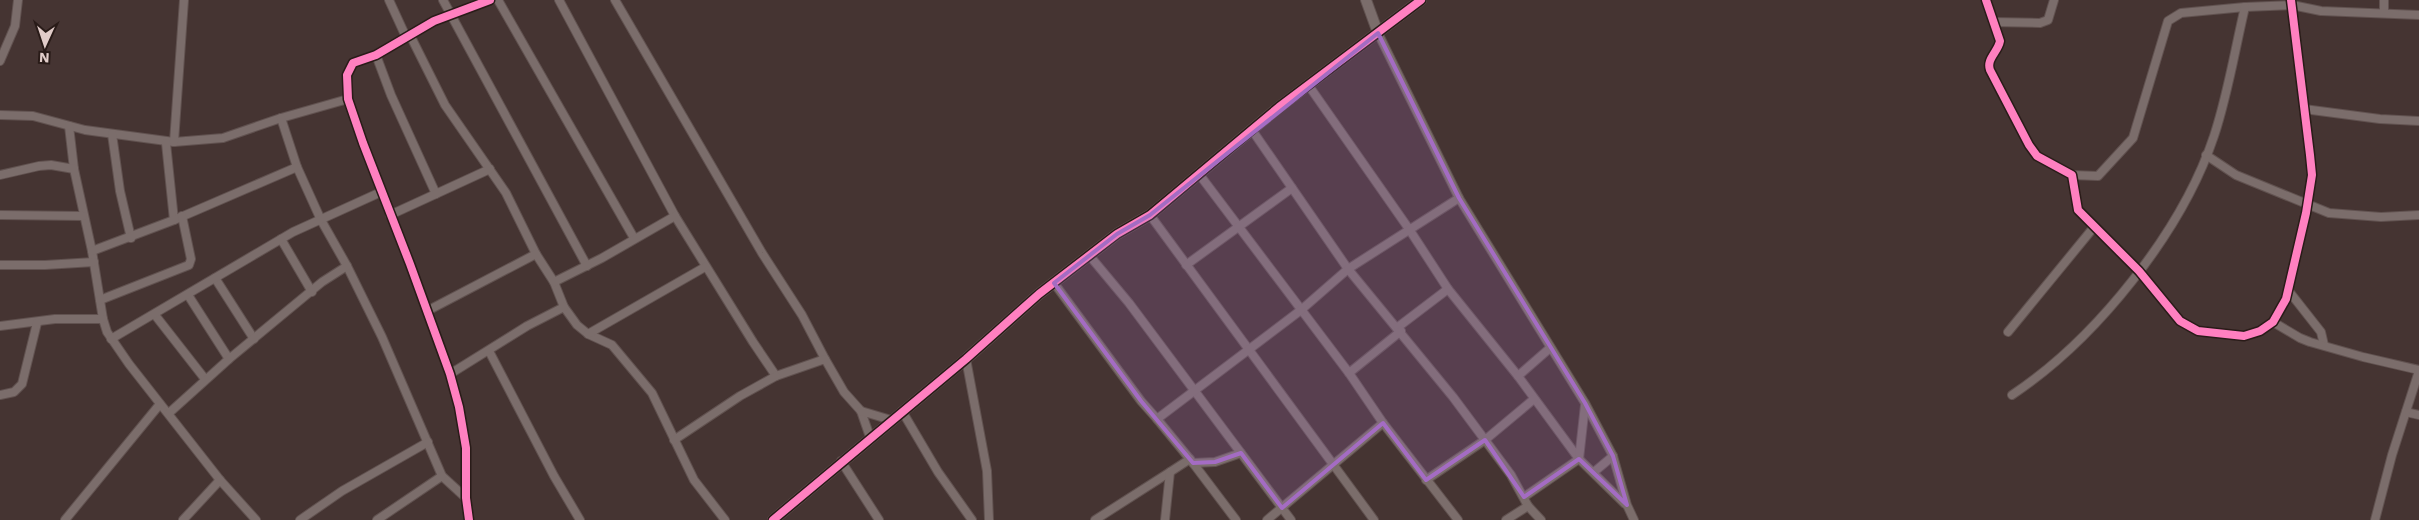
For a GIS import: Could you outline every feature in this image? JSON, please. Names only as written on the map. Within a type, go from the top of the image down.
[{"type":"street","points":[[0,61],[15,26],[18,0]]},
{"type":"street","points":[[174,220],[170,142],[184,0]]},
{"type":"street","points":[[389,0],[448,110],[512,203],[536,254],[554,282],[564,307],[588,334],[612,345],[626,365],[642,381],[654,397],[699,488],[725,520]]},
{"type":"street","points":[[443,0],[587,266]]},
{"type":"street","points":[[470,520],[466,498],[465,440],[450,374],[348,99],[347,75],[353,63],[376,55],[434,21],[490,0]]},
{"type":"street","points":[[498,0],[634,238]]},
{"type":"street","points":[[560,0],[675,216],[776,376]]},
{"type":"street","points":[[615,0],[762,253],[802,316],[844,392],[862,411],[870,437]]},
{"type":"street","points":[[1366,0],[1378,33],[1459,198],[1585,403],[1613,456],[1627,505],[1634,520]]},
{"type":"street","points":[[776,519],[841,461],[966,359],[1054,283],[1117,234],[1150,215],[1279,107],[1421,0]]},
{"type":"street","points":[[1986,0],[2000,41],[1999,48],[1990,59],[1990,70],[2033,150],[2038,156],[2072,175],[2098,176],[2129,144],[2168,21],[2174,16],[2181,13],[2291,3],[2322,11],[2419,14]]},
{"type":"street","points":[[1993,22],[2040,23],[2048,20],[2054,0]]},
{"type":"street","points":[[2384,0],[2384,12]]},
{"type":"street","points":[[2072,175],[2078,210],[2138,271],[2180,320],[2198,331],[2244,336],[2260,331],[2273,322],[2286,299],[2308,205],[2312,175],[2291,3]]},
{"type":"street","points":[[2012,395],[2043,374],[2113,303],[2182,208],[2214,135],[2245,7]]},
{"type":"street","points":[[376,55],[391,95],[436,194]]},
{"type":"street","points":[[1309,86],[1409,228],[1448,289],[1518,376],[1579,459],[1627,505]]},
{"type":"street","points":[[0,115],[33,116],[70,126],[112,134],[170,142],[223,138],[281,118],[348,99]]},
{"type":"street","points":[[2304,109],[2380,119],[2419,120]]},
{"type":"street","points":[[281,118],[297,167],[320,220],[347,266],[382,337],[442,476],[466,498]]},
{"type":"street","points":[[70,126],[74,169],[92,251],[102,319],[110,339],[220,480],[256,520]]},
{"type":"street","points":[[1252,130],[1348,269],[1399,329],[1485,440],[1524,497],[1528,506],[1541,520]]},
{"type":"street","points":[[112,134],[120,191],[130,238]]},
{"type":"street","points":[[2206,155],[2236,175],[2308,205],[2337,214],[2381,217],[2419,215]]},
{"type":"street","points":[[0,175],[39,166],[52,165],[74,169]]},
{"type":"street","points":[[92,251],[174,220],[297,167]]},
{"type":"street","points":[[390,215],[490,169]]},
{"type":"street","points":[[1199,174],[1348,373],[1383,423],[1458,520]]},
{"type":"street","points":[[1186,265],[1292,188]]},
{"type":"street","points":[[110,339],[281,239],[381,192]]},
{"type":"street","points":[[1157,420],[1249,351],[1348,269],[1409,228],[1459,198]]},
{"type":"street","points":[[0,215],[83,216]]},
{"type":"street","points":[[1150,215],[1374,520]]},
{"type":"street","points":[[100,300],[189,265],[191,259],[182,216]]},
{"type":"street","points":[[554,282],[587,266],[675,216]]},
{"type":"street","points":[[2008,332],[2094,227]]},
{"type":"street","points":[[281,239],[312,292]]},
{"type":"street","points":[[427,311],[536,254]]},
{"type":"street","points":[[1089,255],[1129,303],[1291,520]]},
{"type":"street","points":[[0,265],[94,262]]},
{"type":"street","points":[[169,414],[229,359],[322,282],[347,266]]},
{"type":"street","points":[[588,334],[705,266]]},
{"type":"street","points":[[215,278],[254,339]]},
{"type":"street","points":[[1054,283],[1125,381],[1192,461],[1236,520]]},
{"type":"street","points":[[1348,373],[1448,289]]},
{"type":"street","points":[[2288,290],[2321,332],[2324,345]]},
{"type":"street","points":[[188,295],[229,359]]},
{"type":"street","points":[[450,374],[527,326],[564,307]]},
{"type":"street","points":[[154,315],[205,379]]},
{"type":"street","points":[[0,326],[38,323],[67,318],[102,319]]},
{"type":"street","points":[[2273,322],[2300,338],[2353,355],[2419,370],[2375,520]]},
{"type":"street","points":[[0,395],[14,392],[22,384],[38,323]]},
{"type":"street","points":[[1518,376],[1550,348]]},
{"type":"street","points":[[489,351],[554,476],[580,520]]},
{"type":"street","points":[[674,440],[740,396],[776,376],[825,359]]},
{"type":"street","points":[[966,359],[987,471],[989,520]]},
{"type":"street","points":[[1426,480],[1485,440],[1534,399]]},
{"type":"street","points":[[1524,497],[1579,459],[1585,403]]},
{"type":"street","points":[[65,520],[160,404]]},
{"type":"street","points":[[862,411],[891,420]]},
{"type":"street","points":[[902,411],[938,472],[972,520]]},
{"type":"street","points":[[2406,412],[2419,415]]},
{"type":"street","points":[[1268,520],[1335,466],[1383,423]]},
{"type":"street","points":[[300,520],[342,491],[428,442]]},
{"type":"street","points":[[1095,520],[1170,472],[1192,461],[1215,462],[1241,453]]},
{"type":"street","points":[[1594,472],[1613,456]]},
{"type":"street","points":[[841,461],[879,520]]},
{"type":"street","points":[[1165,520],[1170,472]]},
{"type":"street","points":[[377,520],[442,476]]},
{"type":"street","points":[[184,520],[220,480]]},
{"type":"street","points":[[1506,520],[1528,506]]},
{"type":"highlighted area","points":[[1378,33],[1459,198],[1585,403],[1613,456],[1627,505],[1579,459],[1524,497],[1485,440],[1426,480],[1383,423],[1282,508],[1241,453],[1215,462],[1193,463],[1141,401],[1054,283],[1117,234],[1150,215]]},
{"type":"cycle path","points":[[469,520],[466,498],[466,448],[459,407],[450,374],[363,143],[348,99],[347,75],[353,63],[376,55],[434,21],[490,0]]},
{"type":"cycle path","points":[[773,520],[966,359],[1039,294],[1117,234],[1150,215],[1279,107],[1421,0]]},
{"type":"cycle path","points":[[1986,0],[2000,41],[1991,59],[1990,70],[2029,145],[2037,156],[2072,175],[2078,210],[2139,271],[2180,321],[2198,331],[2244,336],[2260,331],[2273,322],[2286,299],[2306,213],[2312,175],[2291,0]]}]
